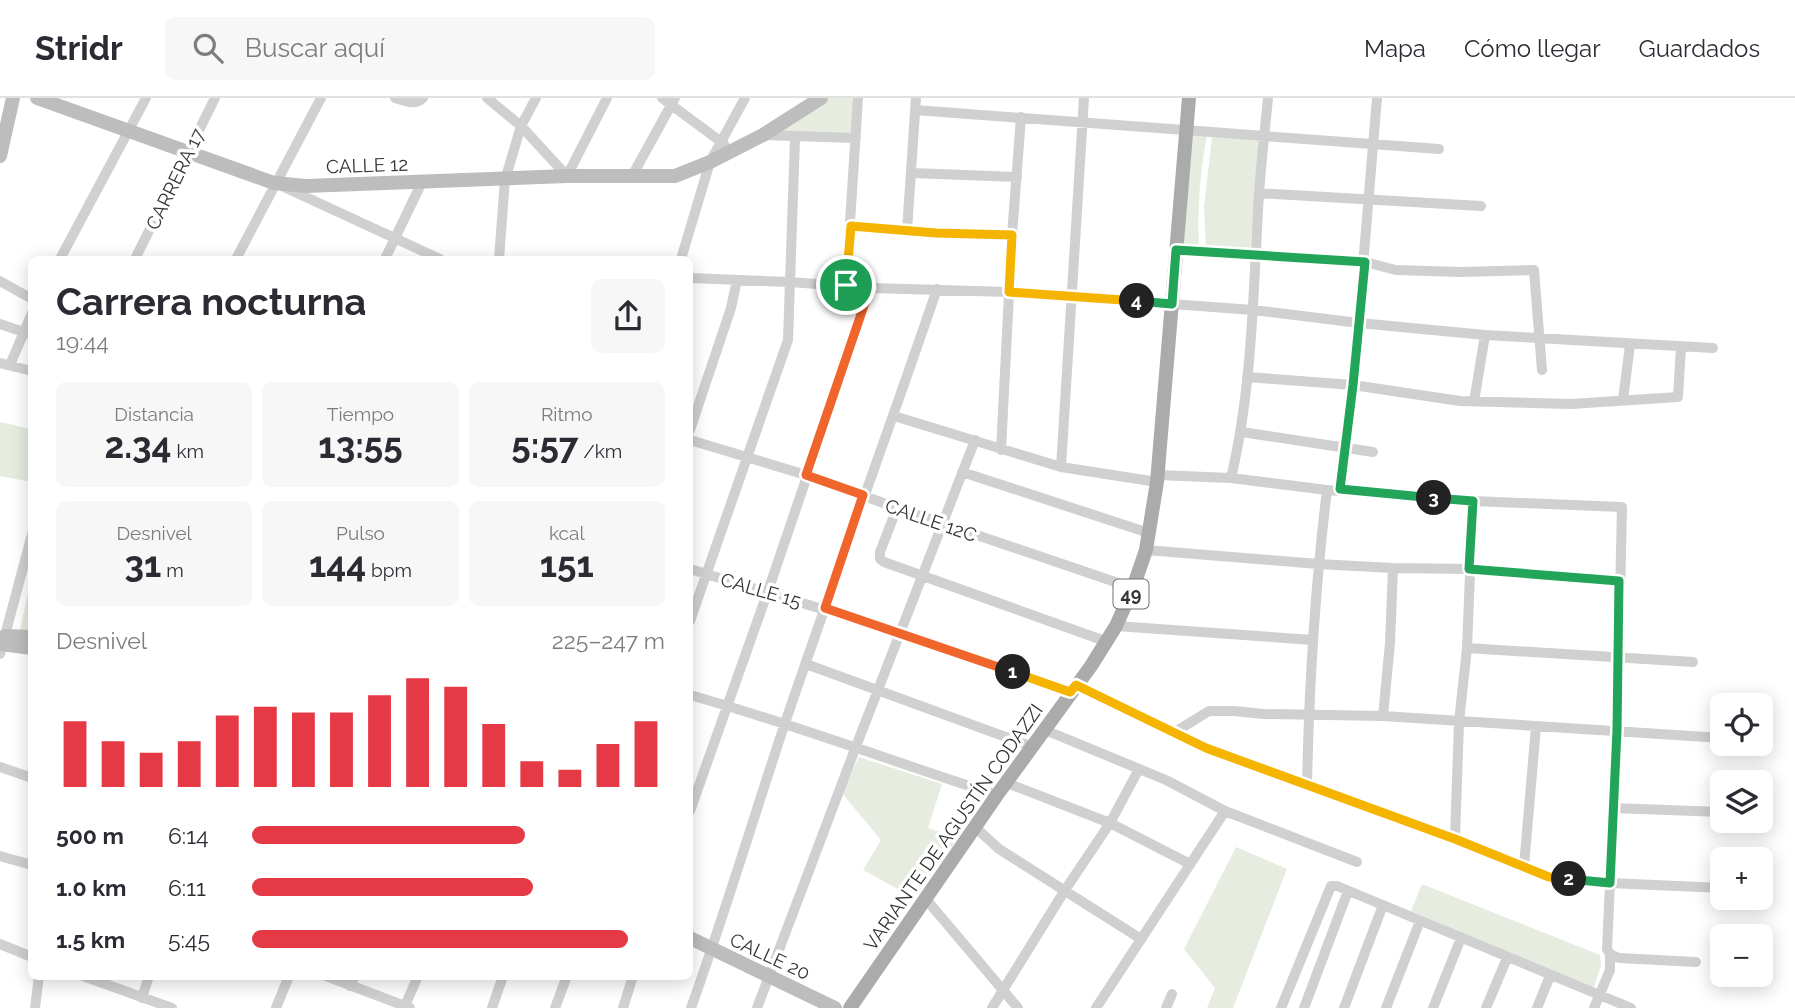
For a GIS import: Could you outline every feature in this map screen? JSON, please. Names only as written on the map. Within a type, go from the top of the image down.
[{"type":"main road","points":[[0,120],[5,98]]},
{"type":"main road","points":[[0,156],[13,98]]},
{"type":"main road","name":"CALLE 12","points":[[37,98],[274,183],[306,186],[568,176],[675,176],[763,135],[821,98]]},
{"type":"main road","name":"VARIANTE DE AGUSTÍN CODAZZI","points":[[850,1008],[1116,626],[1133,588],[1146,550],[1157,479],[1189,98]]},
{"type":"main road","points":[[1,643],[28,638]]},
{"type":"main road","points":[[1,643],[28,647]]},
{"type":"main road","name":"CALLE 20","points":[[693,940],[835,1008]]},
{"type":"street","points":[[62,256],[146,98]]},
{"type":"street","name":"CARRERA 17","points":[[137,256],[215,98]]},
{"type":"street","points":[[238,256],[321,98]]},
{"type":"street","points":[[395,98],[410,103],[421,100]]},
{"type":"street","points":[[487,98],[521,127],[568,176],[607,98]]},
{"type":"street","points":[[499,256],[505,180],[521,127],[536,98]]},
{"type":"street","points":[[682,256],[710,162],[745,98]]},
{"type":"street","points":[[846,285],[858,98]]},
{"type":"street","points":[[907,230],[916,98]]},
{"type":"street","points":[[1061,467],[1084,98]]},
{"type":"street","points":[[1231,478],[1242,432],[1268,98]]},
{"type":"street","points":[[1340,489],[1365,262],[1377,98]]},
{"type":"street","points":[[632,176],[669,101],[720,142],[734,149]]},
{"type":"street","points":[[915,110],[1439,149]]},
{"type":"street","points":[[1001,450],[1021,117]]},
{"type":"street","points":[[763,135],[856,138]]},
{"type":"street","points":[[693,612],[788,340],[795,138]]},
{"type":"street","points":[[912,173],[1017,177]]},
{"type":"street","points":[[387,256],[422,182]]},
{"type":"street","points":[[274,183],[433,256]]},
{"type":"street","points":[[1259,193],[1481,206]]},
{"type":"street","points":[[851,226],[1012,235]]},
{"type":"street","points":[[1176,250],[1365,262],[1395,270],[1534,270],[1542,370]]},
{"type":"street","points":[[693,278],[870,288],[1009,292],[1253,310],[1486,335],[1713,348]]},
{"type":"street","points":[[693,421],[731,308],[737,280]]},
{"type":"street","points":[[0,281],[28,297]]},
{"type":"street","points":[[693,802],[768,591],[870,288]]},
{"type":"street","points":[[691,1008],[863,495],[894,416],[936,289]]},
{"type":"street","points":[[0,324],[27,333],[5,364],[28,370]]},
{"type":"street","points":[[1474,401],[1486,335]]},
{"type":"street","points":[[1623,400],[1630,345]]},
{"type":"street","points":[[1247,377],[1353,385],[1474,401],[1571,404],[1678,397],[1681,347]]},
{"type":"street","points":[[894,416],[1061,467],[1157,479],[1231,478],[1327,490],[1473,501],[1622,507],[1617,730],[1607,940],[1610,970],[1594,1008]]},
{"type":"street","points":[[1242,432],[1373,452]]},
{"type":"street","points":[[757,1008],[975,440]]},
{"type":"street","name":"CALLE 12C","points":[[693,441],[806,475],[897,509],[1133,588]]},
{"type":"street","points":[[962,472],[1149,533]]},
{"type":"street","points":[[1307,785],[1318,564],[1327,490]]},
{"type":"street","points":[[1455,839],[1459,722],[1467,648],[1473,501]]},
{"type":"street","points":[[897,509],[880,552],[880,559],[921,577],[1105,641]]},
{"type":"street","points":[[1,643],[28,548]]},
{"type":"street","points":[[1146,550],[1318,564],[1469,569],[1619,581]]},
{"type":"street","points":[[1383,716],[1390,643],[1392,568]]},
{"type":"street","name":"CALLE 15","points":[[693,570],[825,608],[1073,689],[1206,748],[1455,839],[1549,877],[1710,887]]},
{"type":"street","points":[[1116,626],[1313,640]]},
{"type":"street","points":[[1467,648],[1693,662]]},
{"type":"street","points":[[806,664],[1033,747]]},
{"type":"street","points":[[693,696],[786,723],[855,749],[997,795]]},
{"type":"street","points":[[1175,732],[1209,711],[1234,710],[1264,715],[1383,716],[1710,737]]},
{"type":"street","points":[[1524,866],[1536,727]]},
{"type":"street","points":[[1045,730],[1167,780],[1225,811],[1357,862]]},
{"type":"street","points":[[0,768],[28,777]]},
{"type":"street","points":[[992,1008],[1110,823],[1139,769]]},
{"type":"street","points":[[1007,783],[1110,823],[1190,864]]},
{"type":"street","points":[[1613,808],[1710,812]]},
{"type":"street","points":[[1096,1008],[1225,811]]},
{"type":"street","points":[[975,827],[999,849],[1141,939]]},
{"type":"street","points":[[0,856],[28,864]]},
{"type":"street","points":[[1281,1008],[1331,886],[1337,886],[1631,1008]]},
{"type":"street","points":[[1304,1008],[1348,891]]},
{"type":"street","points":[[925,898],[1018,1008]]},
{"type":"street","points":[[1344,1008],[1383,905]]},
{"type":"street","points":[[1386,1008],[1420,921]]},
{"type":"street","points":[[1433,1008],[1461,938]]},
{"type":"street","points":[[0,944],[28,955]]},
{"type":"street","points":[[1610,954],[1619,958],[1696,962]]},
{"type":"street","points":[[1486,1008],[1507,958]]},
{"type":"street","points":[[1537,1008],[1550,976]]},
{"type":"street","points":[[35,1008],[38,980]]},
{"type":"street","points":[[94,980],[172,1008]]},
{"type":"street","points":[[142,998],[148,980]]},
{"type":"street","points":[[276,1008],[287,980]]},
{"type":"street","points":[[353,981],[407,1007],[417,980]]},
{"type":"street","points":[[492,1008],[502,980]]},
{"type":"street","points":[[555,1008],[566,980]]},
{"type":"street","points":[[623,1008],[632,980]]},
{"type":"street","points":[[1166,1008],[1172,993]]},
{"type":"shaded area","points":[[829,98],[855,98],[853,135],[774,133]]},
{"type":"shaded area","points":[[1192,134],[1207,135],[1198,219],[1199,248],[1183,248]]},
{"type":"shaded area","points":[[1212,137],[1260,139],[1250,252],[1206,248],[1204,207]]},
{"type":"shaded area","points":[[0,422],[28,428],[28,481],[0,476]]},
{"type":"shaded area","points":[[28,593],[28,634],[19,635]]},
{"type":"shaded area","points":[[859,757],[942,784],[928,828],[958,838],[914,898],[863,870],[881,840],[842,793]]},
{"type":"shaded area","points":[[1236,847],[1287,869],[1233,1008],[1207,1008],[1215,988],[1184,949]]},
{"type":"shaded area","points":[[1422,884],[1600,955],[1601,966],[1593,990],[1411,911]]},
{"type":"route","points":[[851,226],[936,233],[1012,235],[1009,292],[1071,297],[1172,304],[1176,250],[1365,262],[1340,489],[1473,501],[1469,569],[1619,581],[1617,730],[1610,883],[1549,877],[1455,839],[1206,748],[1076,685],[1070,692],[825,608],[863,495],[806,475],[870,288],[846,285],[851,226]]}]
